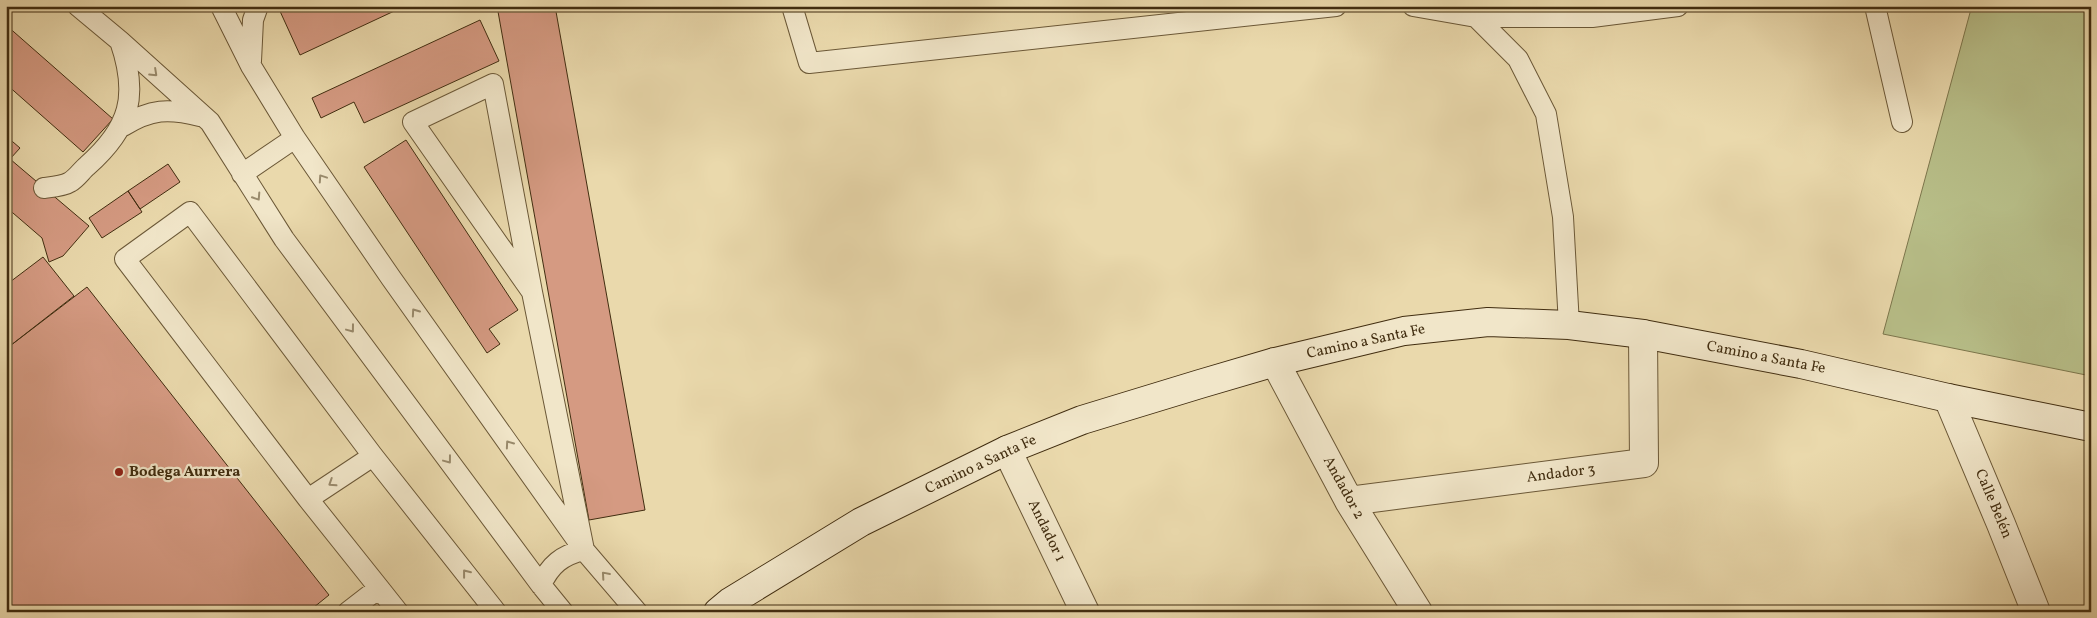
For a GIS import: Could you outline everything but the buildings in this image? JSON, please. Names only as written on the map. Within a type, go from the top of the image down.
[{"type":"main road","name":"Camino a Santa Fe","points":[[718,612],[730,602],[860,522],[1007,450],[1082,420],[1276,362],[1404,331],[1488,322],[1569,325],[1643,334],[1802,364],[1948,398],[2091,426]]},
{"type":"main road","name":"Andador 3","points":[[1349,501],[1644,463],[1643,334]]},
{"type":"main road","name":"Andador 2","points":[[1276,362],[1349,501],[1418,612]]},
{"type":"main road","name":"Calle Belén","points":[[1948,398],[2036,612]]},
{"type":"main road","name":"Andador 1","points":[[1007,450],[1085,612]]},
{"type":"lane","points":[[78,6],[120,41],[200,116],[210,122],[284,239],[541,586],[563,612]]},
{"type":"lane","points":[[222,6],[251,66],[295,138],[391,278],[584,550],[637,612]]},
{"type":"lane","points":[[251,66],[253,20],[258,6]]},
{"type":"lane","points":[[792,6],[809,63],[1336,6]]},
{"type":"lane","points":[[1413,6],[1475,12],[1592,17],[1678,6]]},
{"type":"lane","points":[[1875,6],[1902,122]]},
{"type":"lane","points":[[1475,12],[1518,59],[1546,114],[1562,217],[1569,325]]},
{"type":"lane","points":[[44,188],[70,182],[99,156],[122,126],[128,104],[130,81],[127,61],[120,41]]},
{"type":"lane","points":[[532,292],[413,122],[493,84],[532,292],[584,550]]},
{"type":"lane","points":[[122,126],[140,116],[160,110],[180,111],[200,116]]},
{"type":"lane","points":[[242,174],[295,138]]},
{"type":"lane","points":[[398,612],[308,499],[126,259],[190,212],[373,456],[496,612]]},
{"type":"lane","points":[[308,499],[373,456]]},
{"type":"lane","points":[[541,586],[547,572],[556,561],[569,553],[584,550]]},
{"type":"lane","points":[[348,612],[379,588]]},
{"type":"green space","points":[[1992,6],[2091,6],[2091,376],[1883,334],[1971,9]]},
{"type":"place","name":"Bodega Aurrera","points":[[119,472]]}]
